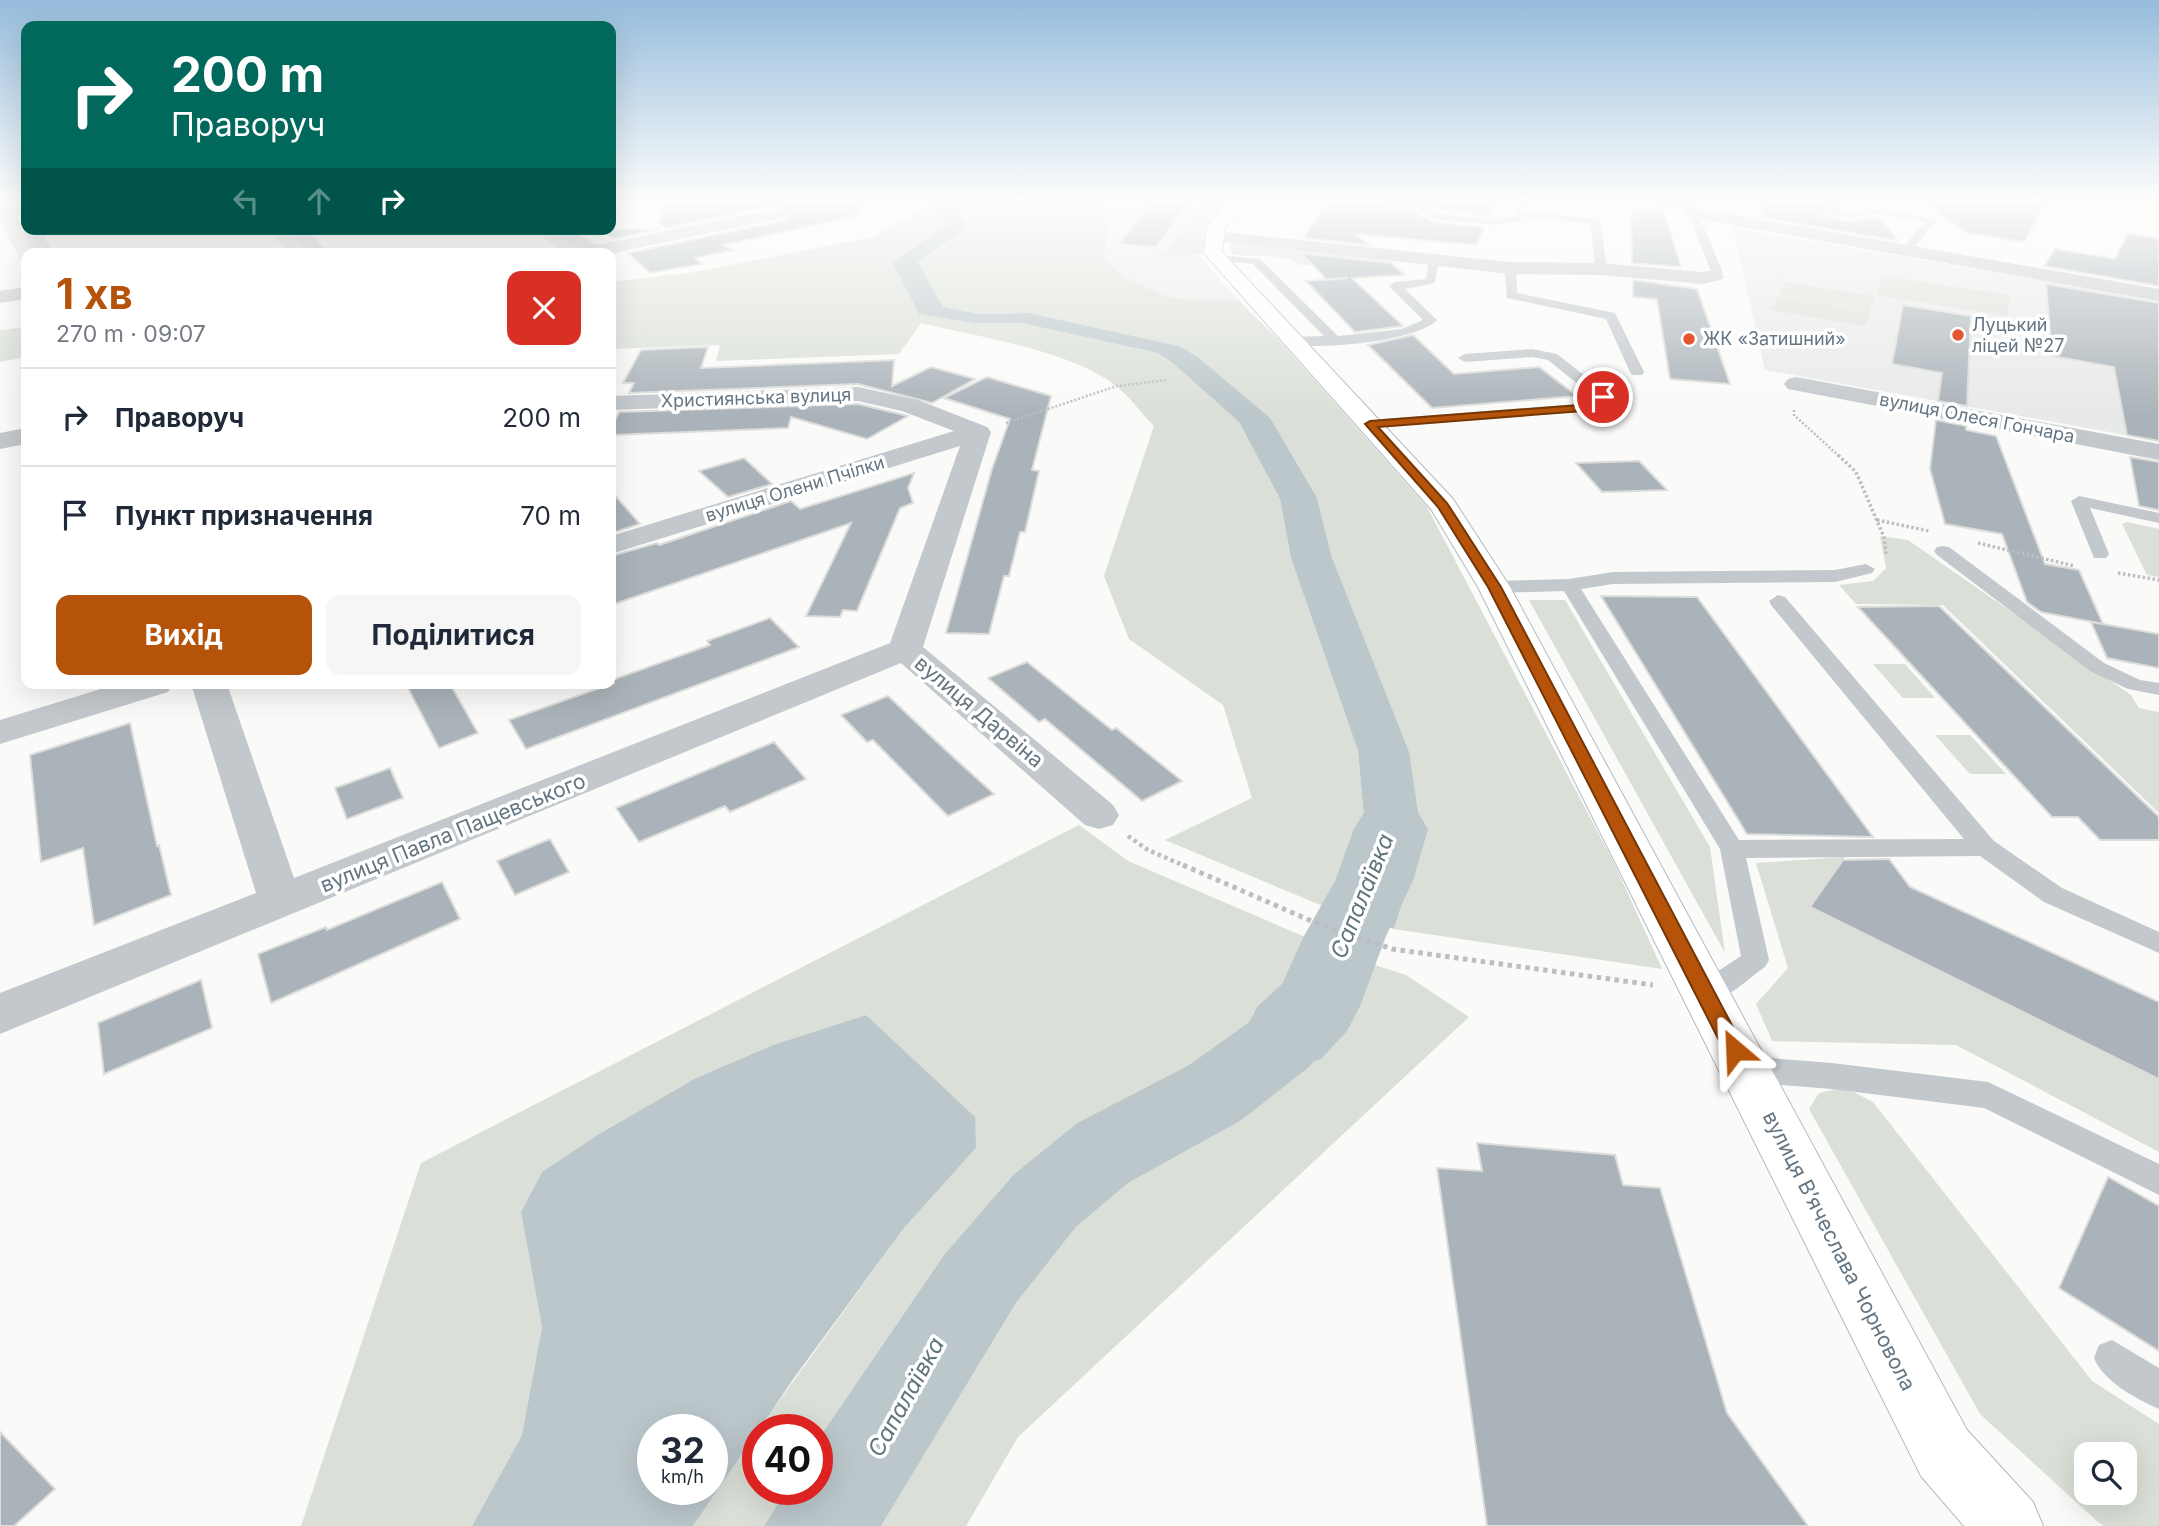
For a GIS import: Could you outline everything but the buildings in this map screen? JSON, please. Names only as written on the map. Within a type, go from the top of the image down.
[{"type":"street","name":"вулиця Вʼячеслава Чорновола","points":[[1236,272],[1293,341],[1443,505],[1494,587],[1944,1453],[2009,1526]]},
{"type":"street","points":[[1637,272],[1702,278],[1714,276]]},
{"type":"street","points":[[2031,272],[2159,295]]},
{"type":"street","points":[[0,297],[21,294]]},
{"type":"street","name":"вулиця Олеся Гончара","points":[[1796,384],[2159,452]]},
{"type":"street","name":"Християнська вулиця","points":[[616,403],[858,394],[909,405],[978,432]]},
{"type":"street","name":"вулиця Олени Пчілки","points":[[616,543],[978,432]]},
{"type":"street","name":"вулиця Дарвіна","points":[[978,432],[905,649],[1099,814]]},
{"type":"street","points":[[0,442],[21,437]]},
{"type":"street","name":"вулиця Павла Пащевського","points":[[0,1014],[905,649]]},
{"type":"street","points":[[0,732],[139,689]]},
{"type":"street","points":[[211,689],[281,902]]},
{"type":"lane","points":[[1267,272],[1333,338]]},
{"type":"lane","points":[[1293,341],[1404,335],[1424,328],[1431,320],[1395,286],[1423,284],[1431,281],[1433,272]]},
{"type":"lane","points":[[1510,272],[1511,295],[1611,316],[1637,372]]},
{"type":"lane","points":[[1714,276],[1717,272]]},
{"type":"lane","points":[[1370,424],[1596,407],[1603,397],[1552,357],[1532,353],[1465,358]]},
{"type":"lane","points":[[2099,554],[2079,501],[2159,517]]},
{"type":"lane","points":[[1943,551],[2097,667],[2135,685],[2159,690]]},
{"type":"lane","points":[[1494,587],[1569,585],[1613,578],[1835,576],[1866,569]]},
{"type":"lane","points":[[1569,585],[1584,605],[1732,849],[1755,960],[1707,993]]},
{"type":"lane","points":[[1778,601],[1985,847],[2053,895],[2159,943]]},
{"type":"lane","points":[[1732,849],[1985,847]]},
{"type":"lane","points":[[1744,1069],[1832,1076],[1988,1096],[2159,1180]]},
{"type":"lane","points":[[2112,1359],[2159,1390]]},
{"type":"path","points":[[978,432],[1117,386],[1166,380]]},
{"type":"path","points":[[1796,384],[1794,415],[1856,472],[1884,537],[1887,560],[1866,569]]},
{"type":"path","points":[[1877,520],[1934,532]]},
{"type":"path","points":[[1972,541],[2087,568]]},
{"type":"path","points":[[2108,572],[2159,580]]},
{"type":"path","points":[[1099,814],[1148,850],[1316,923],[1392,949],[1707,993]]},
{"type":"shaded area","points":[[693,272],[897,272],[919,314],[973,323],[1021,323],[1158,353],[1173,362],[1239,422],[1280,499],[1291,558],[1358,751],[1365,828],[1330,909],[1165,840],[1252,798],[1223,705],[1129,639],[1104,576],[1154,426],[1121,390],[1102,376],[1054,355],[921,323],[899,354],[716,361],[720,345],[616,349],[616,281]]},
{"type":"shaded area","points":[[924,272],[1119,272],[1170,298],[1239,301],[1279,340],[1427,507],[1615,865],[1662,969],[1394,929],[1422,839],[1332,558],[1317,498],[1179,346],[1029,313],[980,314],[943,307]]},
{"type":"shaded area","points":[[1119,272],[1213,272],[1239,301],[1170,298]]},
{"type":"shaded area","name":"Луцький ліцей №27","points":[[1743,272],[1995,272],[2159,300],[2159,441],[1765,370]]},
{"type":"shaded area","points":[[1882,276],[2009,295],[2008,316],[1876,295]]},
{"type":"shaded area","points":[[1785,282],[1874,296],[1870,310],[1778,295]]},
{"type":"shaded area","points":[[1778,296],[1870,311],[1866,326],[1771,310]]},
{"type":"shaded area","points":[[21,328],[21,358],[0,362],[0,330]]},
{"type":"shaded area","points":[[2127,522],[2159,529],[2159,577],[2147,575],[2122,524]]},
{"type":"shaded area","points":[[1880,536],[1908,540],[2131,695],[2139,708],[2159,712],[2159,813],[1943,605],[1856,604],[1839,585],[1873,581],[1886,568]]},
{"type":"shaded area","points":[[1529,600],[1565,600],[1710,847],[1725,953]]},
{"type":"shaded area","points":[[1873,664],[1905,664],[1935,698],[1903,698]]},
{"type":"shaded area","points":[[1935,735],[1970,735],[2006,774],[1970,774]]},
{"type":"shaded area","points":[[1079,825],[1128,861],[1319,943],[1249,1022],[1189,1065],[1077,1123],[1014,1174],[944,1255],[833,1418],[833,1414],[770,1414],[904,1228],[976,1148],[866,1015],[773,1045],[696,1078],[599,1134],[542,1172],[521,1212],[542,1327],[522,1435],[472,1526],[301,1526],[421,1163]]},
{"type":"shaded area","points":[[1845,857],[1810,907],[2159,1079],[2159,1152],[1956,1045],[1772,1041],[1756,1004],[1788,968],[1756,863]]},
{"type":"shaded area","points":[[1375,965],[1406,975],[1469,1017],[1018,1437],[966,1526],[881,1526],[1016,1303],[1076,1227],[1128,1183],[1240,1121],[1353,1015]]},
{"type":"shaded area","points":[[1844,1087],[1873,1102],[2092,1381],[2159,1424],[2159,1526],[2104,1526],[2079,1505],[2137,1505],[2137,1442],[2074,1442],[2074,1500],[1980,1414],[1809,1109],[1819,1093]]},
{"type":"shaded area","points":[[742,1454],[742,1505],[777,1505],[764,1526],[693,1526],[707,1505],[728,1505],[728,1475]]},
{"type":"water","points":[[897,272],[924,272],[943,307],[980,314],[1029,313],[1179,346],[1199,358],[1270,418],[1317,498],[1332,558],[1409,752],[1422,839],[1394,929],[1330,909],[1365,828],[1358,751],[1291,558],[1280,499],[1239,422],[1173,363],[1158,353],[1021,323],[973,323],[919,314]]},
{"type":"water","points":[[1319,943],[1375,965],[1353,1015],[1309,1067],[1240,1121],[1128,1183],[1076,1227],[1016,1303],[881,1526],[764,1526],[777,1505],[833,1505],[833,1418],[944,1255],[1014,1174],[1077,1123],[1189,1065],[1249,1022]]},
{"type":"water","points":[[866,1015],[975,1117],[976,1148],[904,1228],[769,1414],[742,1414],[742,1454],[728,1475],[728,1414],[637,1414],[637,1505],[707,1505],[693,1526],[472,1526],[522,1435],[542,1327],[521,1212],[542,1172],[599,1134],[696,1078],[773,1045]]},
{"type":"waterway","name":"Сапалаївка","points":[[1289,1033],[1316,1006],[1345,936],[1374,881],[1391,829]]},
{"type":"place","name":"Луцький ліцей №27","points":[[1958,335]]},
{"type":"place","name":"ЖК «Затишний»","points":[[1689,339]]},
{"type":"route","points":[[1603,397],[1596,407],[1370,424],[1443,505],[1494,587],[1735,1050]]}]
